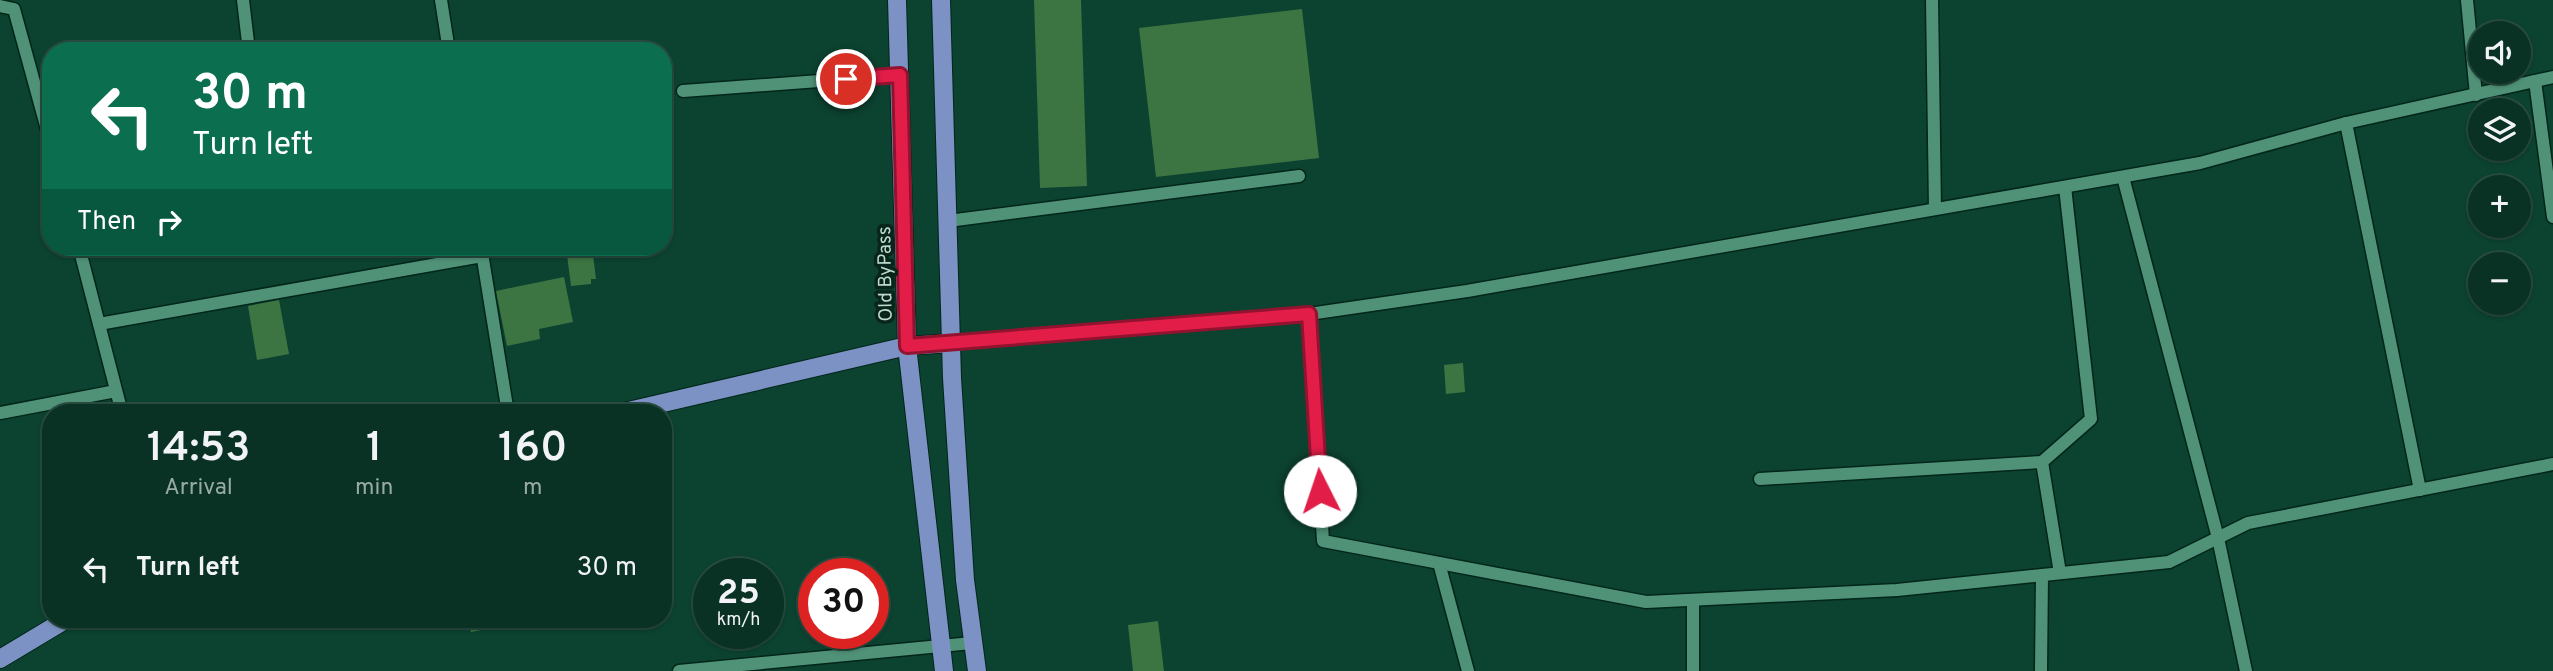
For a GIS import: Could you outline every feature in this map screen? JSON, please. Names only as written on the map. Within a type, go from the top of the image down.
[{"type":"main road","name":"Old ByPass","points":[[897,0],[907,346],[944,671]]},
{"type":"main road","points":[[941,0],[952,377],[965,580],[977,671]]},
{"type":"main road","points":[[659,404],[907,346],[952,343]]},
{"type":"main road","points":[[0,659],[52,628]]},
{"type":"street","points":[[243,0],[248,42]]},
{"type":"street","points":[[441,0],[448,42]]},
{"type":"street","points":[[1932,0],[1935,209]]},
{"type":"street","points":[[2467,0],[2476,95]]},
{"type":"street","points":[[0,6],[15,9],[42,110]]},
{"type":"street","points":[[683,92],[900,75]]},
{"type":"street","points":[[952,343],[1309,314],[1467,291],[2200,163],[2346,123],[2553,77]]},
{"type":"street","points":[[2535,81],[2553,217]]},
{"type":"street","points":[[2346,123],[2420,490]]},
{"type":"street","points":[[948,221],[1299,176]]},
{"type":"street","points":[[2123,177],[2218,538],[2246,671]]},
{"type":"street","points":[[1760,479],[2042,463],[2091,419],[2065,187]]},
{"type":"street","points":[[81,256],[120,404]]},
{"type":"street","points":[[99,324],[456,256]]},
{"type":"street","points":[[483,256],[507,404]]},
{"type":"street","points":[[1309,314],[1324,541],[1646,602],[1898,590],[2169,562],[2248,523],[2553,464]]},
{"type":"street","points":[[47,404],[116,391]]},
{"type":"street","points":[[0,413],[42,405]]},
{"type":"street","points":[[2042,463],[2060,573]]},
{"type":"street","points":[[1438,563],[1468,671]]},
{"type":"street","points":[[2041,671],[2042,575]]},
{"type":"street","points":[[1693,600],[1693,671]]},
{"type":"street","points":[[679,671],[972,643]]},
{"type":"building","points":[[1034,0],[1081,0],[1087,186],[1040,188]]},
{"type":"building","points":[[1302,9],[1319,158],[1156,177],[1139,28]]},
{"type":"building","points":[[567,256],[593,256],[596,279],[591,279],[591,284],[571,286]]},
{"type":"building","points":[[564,277],[573,322],[539,329],[540,339],[507,346],[496,291]]},
{"type":"building","points":[[279,300],[289,354],[257,360],[248,306]]},
{"type":"building","points":[[1463,363],[1465,392],[1446,394],[1444,365]]},
{"type":"building","points":[[1158,621],[1164,671],[1133,671],[1128,625]]},
{"type":"building","points":[[470,628],[492,628],[471,632]]},
{"type":"route","points":[[846,79],[900,75],[907,346],[1309,314],[1320,491]]}]
